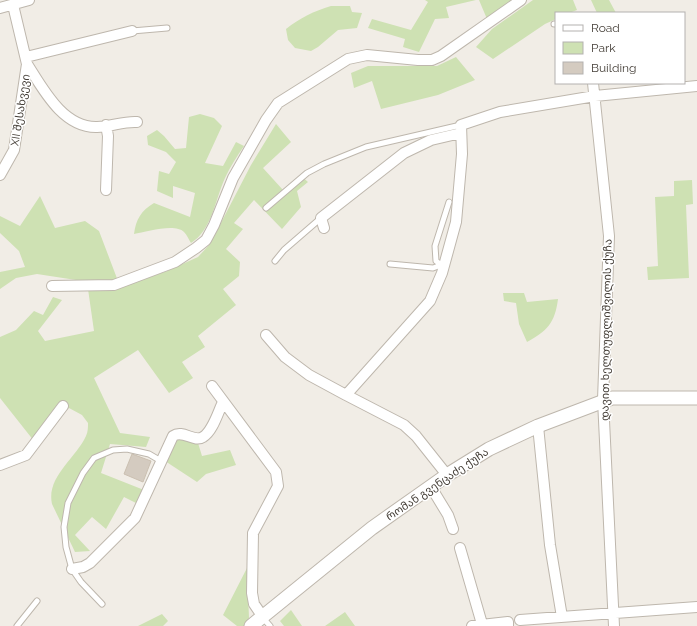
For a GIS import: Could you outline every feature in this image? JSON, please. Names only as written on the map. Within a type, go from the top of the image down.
[{"type":"street","points":[[0,8],[29,0]]},
{"type":"street","points":[[52,286],[114,285],[175,262],[206,240],[214,225],[233,178],[266,120],[278,103],[348,59],[367,55],[418,60],[437,58],[521,0]]},
{"type":"street","name":"XII შესახვევი","points":[[13,4],[27,61],[48,98],[73,121],[97,127],[126,122],[137,122]]},
{"type":"street","points":[[27,61],[132,31]]},
{"type":"street","name":"XII შესახვევი","points":[[0,176],[14,150],[27,61]]},
{"type":"street","name":"დავით ხელთუფლიშვილის ქუჩა","points":[[593,84],[609,236],[603,400],[614,626]]},
{"type":"street","points":[[323,223],[404,153],[431,140],[500,112],[595,96],[697,86]]},
{"type":"street","points":[[106,125],[108,136],[106,190]]},
{"type":"street","points":[[346,395],[430,301],[456,222],[462,154],[461,129]]},
{"type":"street","points":[[266,335],[285,357],[309,375],[404,425],[416,436],[447,475]]},
{"type":"street","points":[[212,386],[276,472],[278,483],[253,533],[252,593],[254,604],[266,622]]},
{"type":"street","name":"რომან გვენცაძე ქუჩა","points":[[251,626],[266,622],[372,528],[447,475],[489,449],[538,426],[603,400],[612,398],[697,398]]},
{"type":"street","points":[[72,570],[90,563],[135,518],[169,442],[177,434],[198,439],[202,438],[207,433],[223,402]]},
{"type":"street","points":[[0,465],[26,455],[63,406]]},
{"type":"street","points":[[538,426],[550,545],[562,617]]},
{"type":"street","points":[[431,487],[448,515],[453,529]]},
{"type":"street","points":[[460,548],[482,624]]},
{"type":"street","points":[[520,620],[697,607]]},
{"type":"street","points":[[472,626],[482,624],[508,624]]},
{"type":"lane","points":[[132,31],[167,28]]},
{"type":"lane","points":[[266,208],[307,173],[324,164],[366,147],[461,129]]},
{"type":"lane","points":[[442,266],[436,261],[435,246],[450,202]]},
{"type":"lane","points":[[275,261],[284,250],[323,223]]},
{"type":"lane","points":[[390,264],[433,268],[442,266]]},
{"type":"lane","points":[[102,604],[72,570],[66,547],[64,527],[68,503],[83,474],[94,458],[113,450],[127,449],[149,454],[161,461]]},
{"type":"lane","points":[[17,626],[37,601]]},
{"type":"green space","points":[[425,0],[476,0],[446,7],[449,18],[435,19],[419,52],[403,47],[405,39],[368,28],[372,19],[411,30],[428,2]]},
{"type":"green space","points":[[479,0],[513,0],[487,19]]},
{"type":"green space","points":[[533,0],[573,0],[577,10],[572,12],[555,12],[555,19],[545,24],[493,59],[476,47],[492,29]]},
{"type":"green space","points":[[591,0],[609,0],[615,12],[597,12]]},
{"type":"green space","points":[[331,6],[350,6],[352,12],[362,13],[357,28],[338,30],[311,51],[295,48],[288,40],[286,29],[307,15]]},
{"type":"green space","points":[[456,57],[475,80],[438,95],[381,109],[372,81],[354,88],[351,73],[368,66],[437,66]]},
{"type":"green space","points":[[200,114],[214,118],[222,126],[205,163],[223,166],[236,142],[244,146],[225,178],[208,223],[204,230],[191,243],[184,232],[180,229],[174,228],[134,234],[136,224],[140,216],[154,203],[190,217],[195,193],[173,186],[173,198],[157,191],[159,171],[169,174],[176,162],[166,152],[148,145],[147,136],[157,130],[175,149],[186,148],[189,117]]},
{"type":"green space","points":[[276,124],[291,142],[263,168],[283,190],[300,175],[308,182],[297,191],[301,207],[282,229],[254,200],[234,223],[243,229],[226,249],[240,262],[239,276],[223,289],[236,305],[198,336],[205,347],[182,362],[193,378],[169,393],[138,350],[94,378],[120,433],[150,437],[146,447],[110,444],[101,473],[144,490],[136,503],[124,497],[106,529],[92,517],[75,535],[90,551],[75,552],[52,504],[51,494],[57,476],[86,436],[88,431],[88,423],[82,415],[69,408],[34,441],[0,398],[0,337],[16,330],[34,311],[43,315],[53,297],[62,300],[38,331],[45,341],[94,331],[88,289],[122,287],[167,271],[198,257],[210,244],[251,165]]},
{"type":"green space","points":[[692,180],[693,204],[686,205],[689,278],[648,280],[647,267],[658,266],[655,197],[674,196],[674,181]]},
{"type":"green space","points":[[40,196],[55,228],[85,221],[99,231],[118,281],[89,282],[37,274],[16,278],[0,289],[0,272],[25,267],[19,251],[0,233],[0,216],[20,226]]},
{"type":"green space","points":[[503,293],[524,293],[527,302],[558,299],[555,314],[545,330],[527,342],[519,324],[516,303],[504,301]]},
{"type":"green space","points":[[183,437],[198,443],[202,456],[230,450],[236,465],[206,474],[197,482],[165,461],[176,438]]},
{"type":"green space","points":[[247,568],[249,618],[245,626],[237,626],[223,615]]},
{"type":"green space","points":[[291,610],[302,626],[284,626],[280,621]]},
{"type":"green space","points":[[345,612],[355,626],[325,626]]},
{"type":"green space","points":[[162,614],[168,621],[163,626],[138,626]]},
{"type":"building","points":[[132,454],[151,461],[143,482],[124,474]]}]
